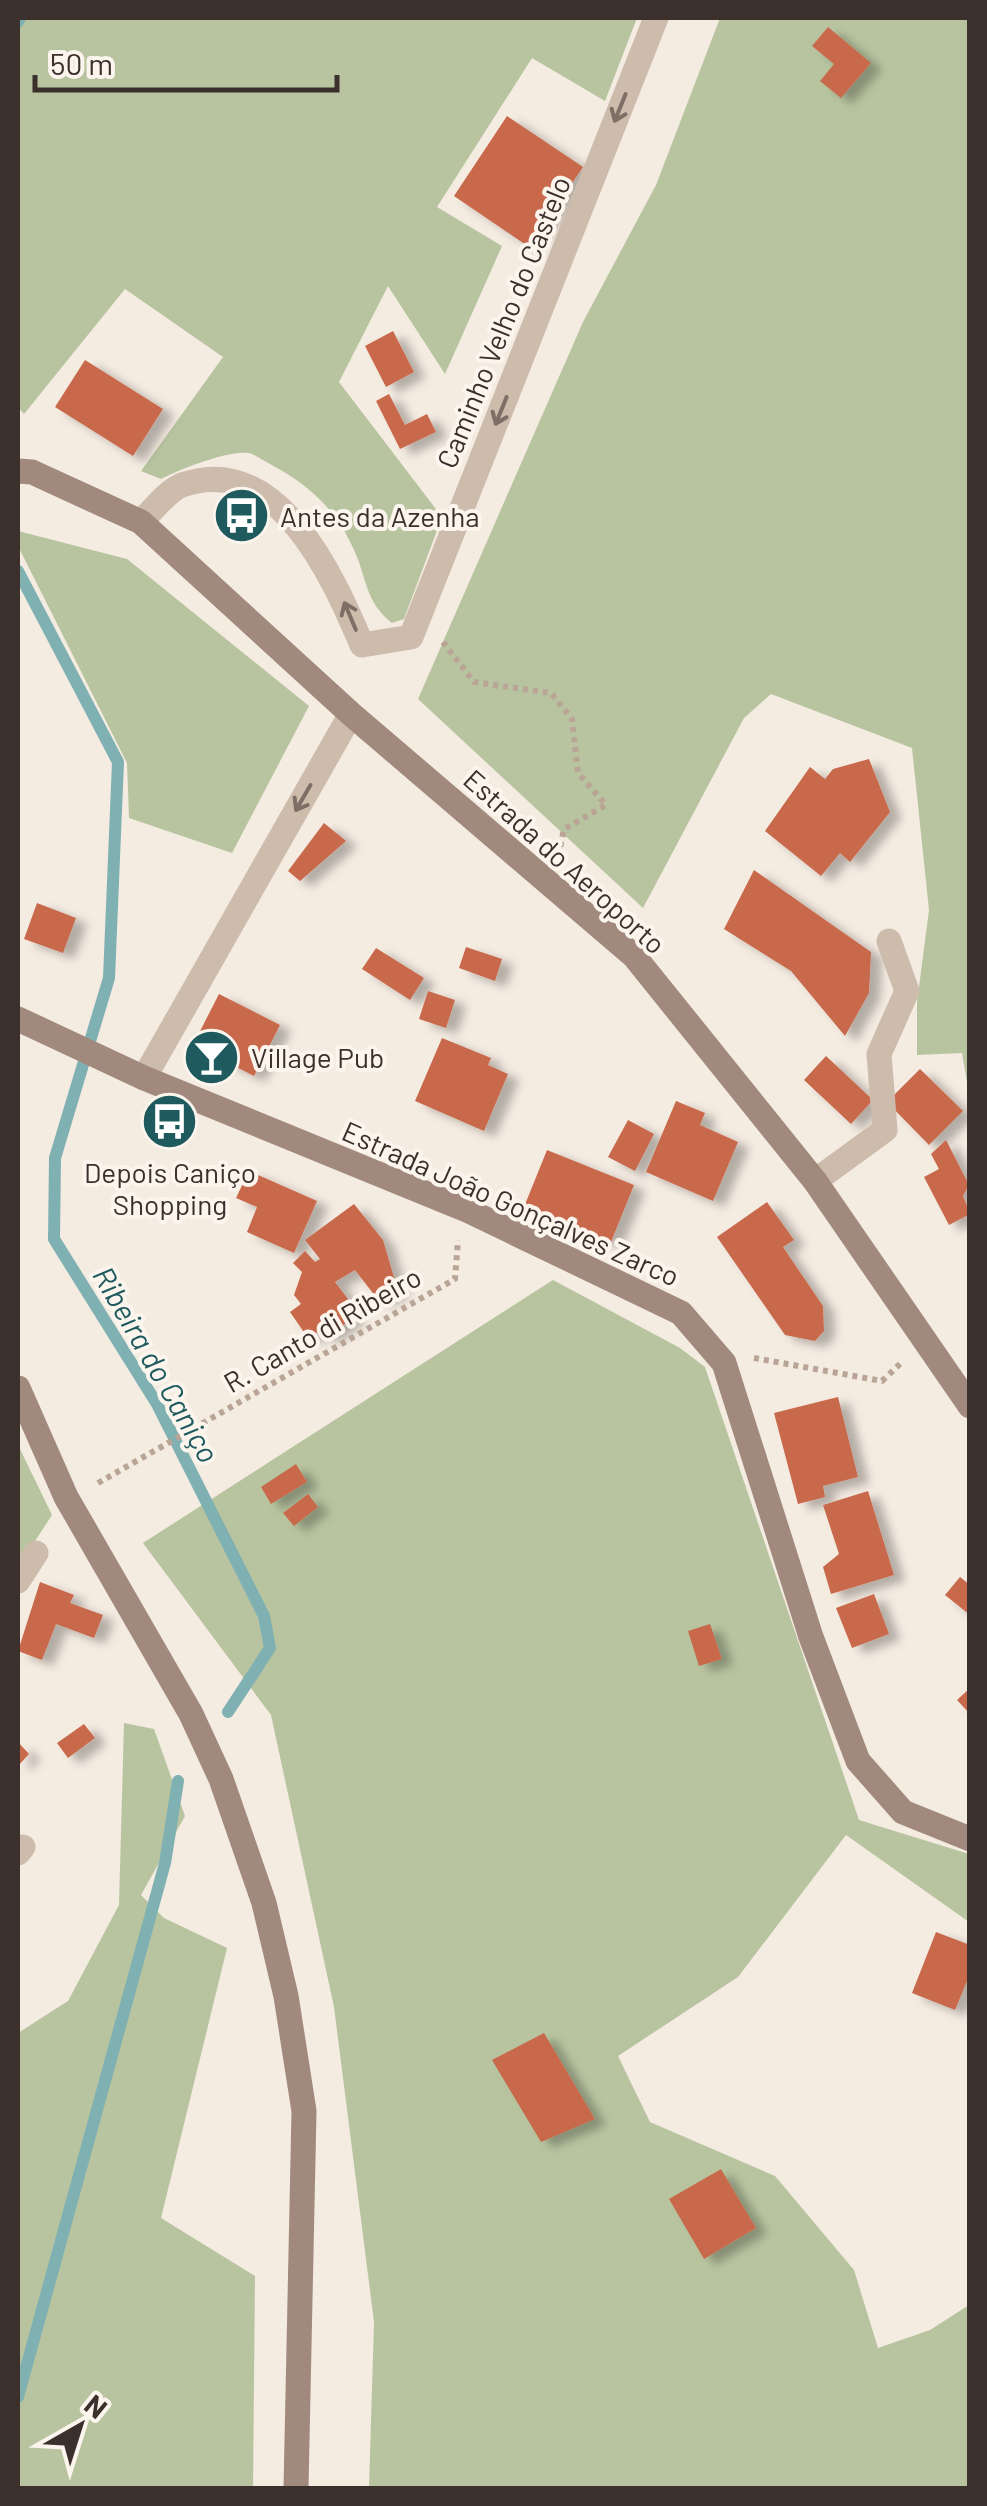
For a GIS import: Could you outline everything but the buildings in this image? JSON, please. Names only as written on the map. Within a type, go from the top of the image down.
[{"type":"street","name":"Caminho Velho do Castelo","points":[[142,522],[179,485],[222,481],[259,491],[296,525],[338,588],[362,645],[411,637],[656,18]]},
{"type":"street","name":"Estrada do Aeroporto","points":[[25,471],[142,522],[352,714],[634,956],[815,1180],[966,1392]]},
{"type":"street","points":[[144,1078],[352,714]]},
{"type":"street","points":[[815,1180],[885,1130],[879,1054],[906,991],[888,941]]},
{"type":"street","name":"Estrada João Gonçalves Zarco","points":[[18,1020],[144,1078],[469,1211],[681,1313],[724,1363],[810,1637],[858,1761],[903,1812],[970,1839]]},
{"type":"street","points":[[18,1388],[66,1497],[191,1714],[222,1780],[264,1903],[286,1996],[304,2111],[296,2488]]},
{"type":"street","points":[[18,1581],[36,1552]]},
{"type":"path","points":[[420,614],[474,682],[551,692],[572,720],[578,773],[606,805],[564,829]]},
{"type":"path","name":"R. Canto di Ribeiro","points":[[98,1483],[455,1278],[459,1233],[469,1211]]},
{"type":"path","points":[[724,1363],[743,1356],[882,1381]]},
{"type":"green space","points":[[18,18],[637,18],[605,101],[532,58],[437,207],[502,246],[445,374],[388,286],[339,382],[442,517],[404,619],[392,623],[377,607],[347,535],[330,510],[297,481],[257,457],[249,453],[229,454],[161,479],[141,471],[223,357],[125,289],[24,414],[18,407]]},
{"type":"green space","points":[[720,18],[969,18],[969,1094],[962,1053],[917,1055],[917,1002],[929,910],[912,748],[771,694],[744,718],[643,908],[418,699],[583,322],[656,185]]},
{"type":"green space","points":[[18,531],[127,559],[309,706],[232,853],[129,818],[127,763],[18,546]]},
{"type":"green space","points":[[553,1280],[680,1348],[705,1367],[859,1820],[969,1854],[969,1922],[846,1835],[738,1977],[618,2056],[650,2122],[775,2176],[854,2270],[878,2348],[930,2330],[969,2305],[969,2488],[369,2488],[374,2322],[334,2007],[271,1715],[143,1543]]},
{"type":"green space","points":[[18,1445],[52,1515],[24,1558],[18,1557]]},
{"type":"green space","points":[[124,1723],[154,1729],[185,1816],[141,1895],[164,1918],[227,1948],[161,2218],[255,2276],[253,2488],[18,2488],[18,2033],[68,2001],[119,1905]]},
{"type":"waterway","name":"Ribeira do Caniço","points":[[18,22],[20,18]]},
{"type":"waterway","name":"Ribeira do Caniço","points":[[18,571],[118,762],[109,978],[55,1158],[54,1239],[157,1404],[264,1616],[270,1648],[228,1712]]},
{"type":"waterway","name":"Ribeira do Caniço","points":[[18,2397],[165,1863],[178,1781]]},
{"type":"place","name":"Antes da Azenha","points":[[241,516]]},
{"type":"place","name":"Village Pub","points":[[212,1057]]},
{"type":"place","name":"Depois Caniço Shopping","points":[[170,1121]]}]
